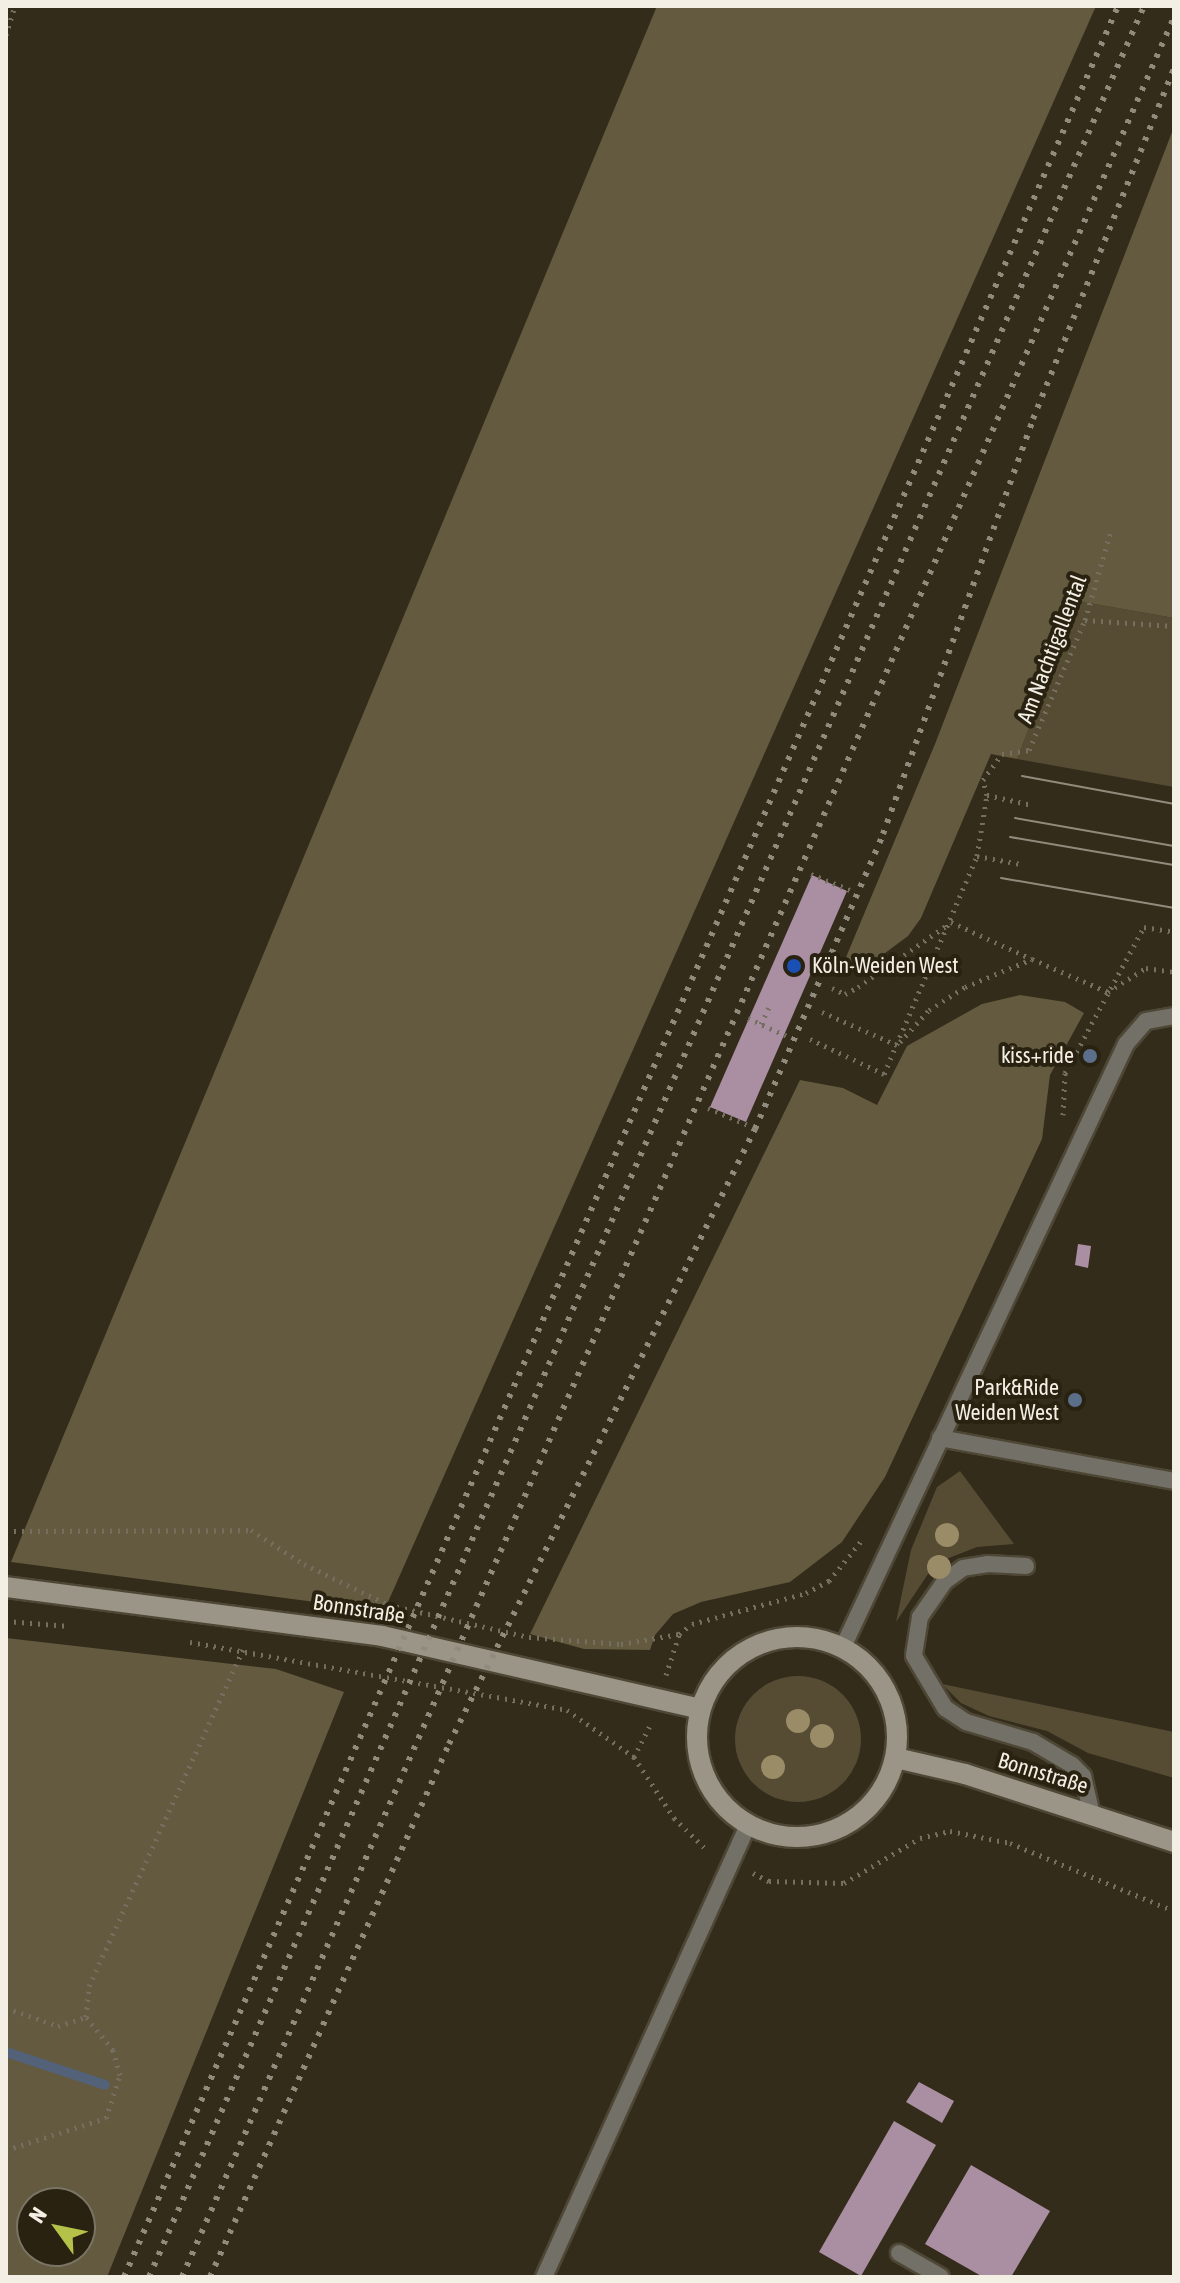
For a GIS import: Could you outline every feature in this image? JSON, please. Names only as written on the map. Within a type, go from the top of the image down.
[{"type":"main road","name":"Bonnstraße","points":[[6,1587],[382,1636],[700,1709]]},
{"type":"main road","points":[[792,1636],[843,1647],[869,1666],[888,1693],[897,1723],[896,1758],[877,1798],[835,1830],[811,1837],[779,1836],[748,1826],[722,1805],[704,1777],[696,1744],[700,1709],[715,1677],[757,1644],[792,1636]]},
{"type":"main road","name":"Bonnstraße","points":[[896,1758],[1092,1814],[1174,1842]]},
{"type":"lane","points":[[843,1647],[1126,1044],[1146,1021],[1174,1016]]},
{"type":"lane","points":[[940,1438],[1174,1481]]},
{"type":"lane","points":[[1026,1566],[988,1564],[963,1568],[945,1581],[920,1617],[914,1656],[945,1708],[966,1722],[1033,1742],[1072,1765],[1083,1776],[1092,1814]]},
{"type":"lane","points":[[544,2277],[734,1864],[748,1826]]},
{"type":"lane","points":[[899,2253],[941,2277]]},
{"type":"path","points":[[6,35],[15,6]]},
{"type":"path","name":"Am Nachtigallental","points":[[987,795],[983,780],[1002,754],[1029,750],[1085,620],[1110,534]]},
{"type":"path","points":[[1085,620],[1174,626]]},
{"type":"path","points":[[810,1039],[884,1074],[977,856],[987,795],[1032,805]]},
{"type":"path","points":[[977,856],[1021,864]]},
{"type":"path","points":[[811,874],[850,890]]},
{"type":"path","points":[[951,922],[1108,992]]},
{"type":"path","points":[[832,988],[845,994],[858,987],[951,922]]},
{"type":"path","points":[[1057,1129],[1063,1115],[1065,1073],[1144,927],[1174,932]]},
{"type":"path","points":[[897,1045],[929,1010],[965,987],[1032,959]]},
{"type":"path","points":[[1108,992],[1146,968],[1174,972]]},
{"type":"path","points":[[761,1024],[770,1005]]},
{"type":"path","points":[[822,1012],[897,1045]]},
{"type":"path","points":[[748,1018],[787,1036]]},
{"type":"path","points":[[708,1108],[748,1125]]},
{"type":"path","points":[[6,1531],[251,1530],[304,1564],[389,1605],[529,1637],[621,1644],[679,1634],[692,1624],[806,1593],[829,1581],[866,1535]]},
{"type":"path","points":[[6,1621],[79,1627]]},
{"type":"path","points":[[183,1641],[567,1710],[634,1757],[674,1818],[706,1850],[769,1881],[844,1883],[920,1838],[950,1831],[1010,1843],[1174,1911]]},
{"type":"path","points":[[6,2150],[106,2118],[120,2075],[113,2050],[86,2017],[89,1986],[243,1650]]},
{"type":"path","points":[[6,2008],[58,2026],[86,2017]]},
{"type":"shaded area","points":[[657,6],[1096,6],[384,1611],[11,1562]]},
{"type":"shaded area","points":[[1174,127],[1174,618],[1078,601],[1017,759],[991,754],[921,918],[908,936],[865,968],[839,974],[935,744]]},
{"type":"shaded area","points":[[1078,601],[1174,618],[1174,787],[1017,759]]},
{"type":"shaded area","points":[[1020,995],[1065,1002],[1084,1013],[1050,1075],[1042,1139],[885,1477],[842,1542],[790,1582],[701,1602],[673,1614],[655,1635],[650,1650],[584,1649],[530,1634],[800,1080],[843,1088],[877,1105],[907,1046],[982,1004]]},
{"type":"shaded area","points":[[960,1471],[1014,1544],[977,1547],[949,1558],[928,1574],[896,1622],[911,1550],[937,1487]]},
{"type":"shaded area","points":[[6,1638],[276,1669],[344,1692],[107,2277],[6,2277]]},
{"type":"shaded area","points":[[798,1676],[822,1681],[842,1695],[856,1715],[861,1739],[856,1763],[842,1783],[822,1797],[798,1802],[774,1797],[754,1783],[740,1763],[735,1739],[740,1715],[754,1695],[774,1681]]},
{"type":"shaded area","points":[[942,1684],[1174,1732],[1174,1778],[1088,1753],[1047,1731],[989,1716],[961,1703]]},
{"type":"building","points":[[812,875],[847,891],[746,1122],[710,1107]]},
{"type":"building","points":[[1078,1244],[1091,1246],[1088,1268],[1075,1265]]},
{"type":"building","points":[[919,2082],[954,2101],[942,2123],[906,2102]]},
{"type":"building","points":[[894,2121],[936,2145],[861,2276],[819,2252]]},
{"type":"building","points":[[971,2165],[1050,2211],[1011,2277],[983,2277],[925,2244]]},
{"type":"waterway","points":[[6,2052],[105,2085]]},
{"type":"tram line","points":[[1022,776],[1174,804]]},
{"type":"tram line","points":[[1015,818],[1174,846]]},
{"type":"tram line","points":[[1010,837],[1174,865]]},
{"type":"tram line","points":[[1001,878],[1174,908]]},
{"type":"railway","points":[[124,2277],[1118,6]]},
{"type":"railway","points":[[149,2277],[1144,6]]},
{"type":"railway","points":[[182,2277],[1174,17]]},
{"type":"railway","points":[[210,2277],[449,1744],[755,1129],[883,834],[1033,419],[1174,68]]},
{"type":"place","name":"Köln-Weiden West","points":[[794,966]]},
{"type":"place","name":"kiss+ride","points":[[1090,1056]]},
{"type":"place","name":"Park&Ride Weiden West","points":[[1075,1400]]}]
